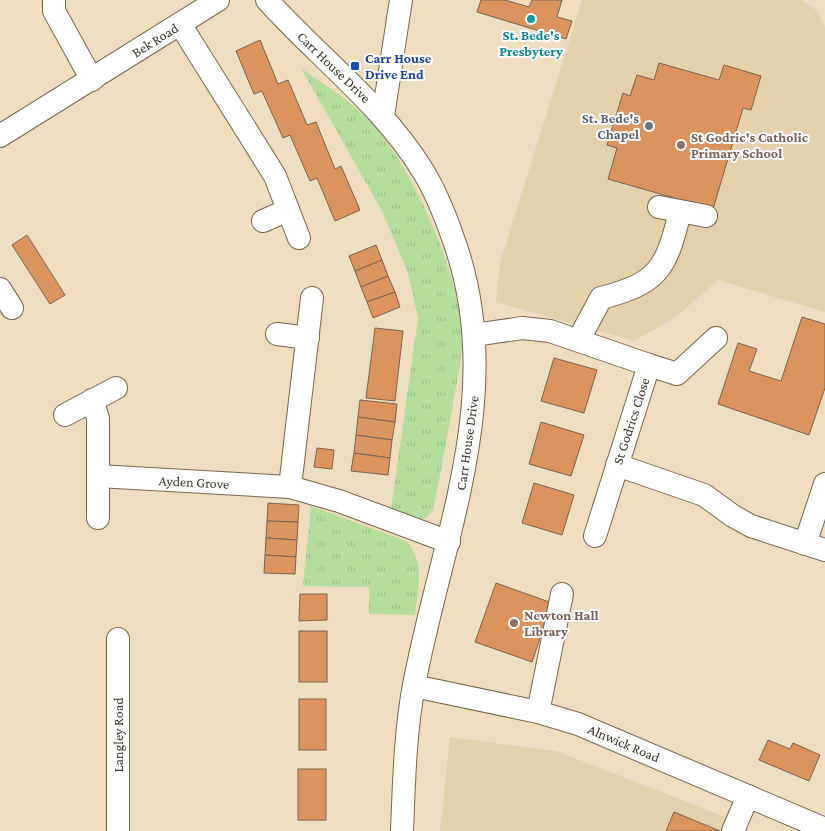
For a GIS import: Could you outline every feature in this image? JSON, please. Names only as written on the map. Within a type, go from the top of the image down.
[{"type":"street","points":[[54,0],[54,11],[92,80]]},
{"type":"street","name":"Bek Road","points":[[0,136],[218,0]]},
{"type":"street","name":"Carr House Drive","points":[[267,0],[383,116],[425,173],[444,212],[465,270],[474,334],[475,402],[465,472],[414,686],[404,768],[402,831]]},
{"type":"street","points":[[383,116],[401,0]]},
{"type":"street","points":[[180,24],[275,176],[298,238]]},
{"type":"street","points":[[579,339],[601,298],[632,290],[657,274],[673,242],[670,209],[706,216]]},
{"type":"street","points":[[263,221],[288,210]]},
{"type":"street","points":[[290,487],[312,298]]},
{"type":"street","name":"St Godrics Close","points":[[474,334],[522,328],[550,331],[579,339],[649,365],[595,536]]},
{"type":"street","points":[[276,334],[308,338]]},
{"type":"street","points":[[649,365],[677,374],[716,338]]},
{"type":"street","points":[[65,415],[116,388]]},
{"type":"street","points":[[92,400],[98,418],[98,518]]},
{"type":"street","points":[[617,465],[704,494],[733,516],[751,526],[815,547],[825,484]]},
{"type":"street","name":"Ayden Grove","points":[[98,476],[290,487],[339,501],[449,542]]},
{"type":"street","points":[[538,712],[562,594]]},
{"type":"street","name":"Langley Road","points":[[118,639],[118,831]]},
{"type":"street","name":"Alnwick Road","points":[[414,686],[538,712],[578,724],[825,829]]},
{"type":"street","points":[[733,831],[748,796]]},
{"type":"shaded area","name":"St Godric's Catholic Primary School","points":[[582,0],[802,0],[817,11],[825,27],[825,312],[718,280],[676,317],[634,341],[496,302],[500,263]]},
{"type":"shaded area","points":[[450,737],[556,751],[728,818],[723,831],[440,831]]},
{"type":"green space","points":[[301,68],[352,104],[384,138],[401,163],[432,225],[455,290],[461,320],[462,346],[460,362],[433,510],[426,518],[419,520],[391,510],[418,318],[408,273],[382,211]]},
{"type":"green space","points":[[311,506],[406,541],[412,549],[418,567],[419,586],[415,615],[369,614],[369,587],[303,586]]},
{"type":"building","name":"St. Bede's Presbytery","points":[[481,0],[505,0],[529,7],[532,0],[562,0],[557,17],[572,21],[566,39],[477,12]]},
{"type":"building","points":[[260,40],[278,84],[288,80],[307,125],[316,122],[335,169],[341,166],[360,210],[335,221],[317,178],[310,181],[290,135],[283,138],[262,91],[254,94],[236,51]]},
{"type":"building","points":[[659,63],[719,80],[724,65],[761,76],[751,110],[743,108],[713,209],[608,179],[617,148],[607,145],[623,93],[630,96],[637,75],[654,80]]},
{"type":"building","points":[[27,235],[65,295],[50,304],[12,245]]},
{"type":"building","points":[[376,245],[382,260],[355,271],[349,256]]},
{"type":"building","points":[[382,260],[388,276],[361,287],[355,271]]},
{"type":"building","points":[[388,276],[395,292],[367,302],[361,287]]},
{"type":"building","points":[[395,292],[400,307],[373,318],[367,302]]},
{"type":"building","points":[[802,317],[825,324],[825,388],[809,435],[718,404],[738,343],[757,349],[749,371],[781,381]]},
{"type":"building","points":[[375,328],[403,331],[395,401],[366,398]]},
{"type":"building","points":[[554,358],[597,370],[584,413],[541,401]]},
{"type":"building","points":[[360,400],[397,404],[395,422],[358,417]]},
{"type":"building","points":[[358,417],[395,422],[392,440],[356,435]]},
{"type":"building","points":[[541,422],[584,435],[571,476],[529,464]]},
{"type":"building","points":[[356,435],[392,440],[390,458],[354,453]]},
{"type":"building","points":[[317,448],[334,450],[332,469],[314,467]]},
{"type":"building","points":[[354,453],[390,458],[388,475],[351,471]]},
{"type":"building","points":[[534,483],[574,495],[562,535],[522,523]]},
{"type":"building","points":[[268,503],[299,505],[298,522],[267,521]]},
{"type":"building","points":[[267,521],[298,522],[297,540],[266,538]]},
{"type":"building","points":[[266,538],[297,540],[296,557],[265,555]]},
{"type":"building","points":[[265,555],[296,557],[295,574],[264,573]]},
{"type":"building","name":"Newton Hall Library","points":[[496,583],[552,603],[532,662],[475,642]]},
{"type":"building","points":[[300,594],[327,594],[327,620],[299,621]]},
{"type":"building","points":[[299,631],[327,631],[327,682],[299,682]]},
{"type":"building","points":[[299,699],[326,699],[326,750],[299,750]]},
{"type":"building","points":[[768,740],[790,749],[793,743],[820,755],[809,781],[759,760]]},
{"type":"building","points":[[298,769],[326,769],[326,820],[298,820]]},
{"type":"building","points":[[674,812],[720,831],[666,831]]},
{"type":"place","name":"St. Bede's Presbytery","points":[[531,19]]},
{"type":"place","name":"Carr House Drive End","points":[[355,66]]},
{"type":"place","name":"St. Bede's Chapel","points":[[649,126]]},
{"type":"place","name":"St Godric's Catholic Primary School","points":[[681,145]]},
{"type":"place","name":"Newton Hall Library","points":[[514,623]]}]
